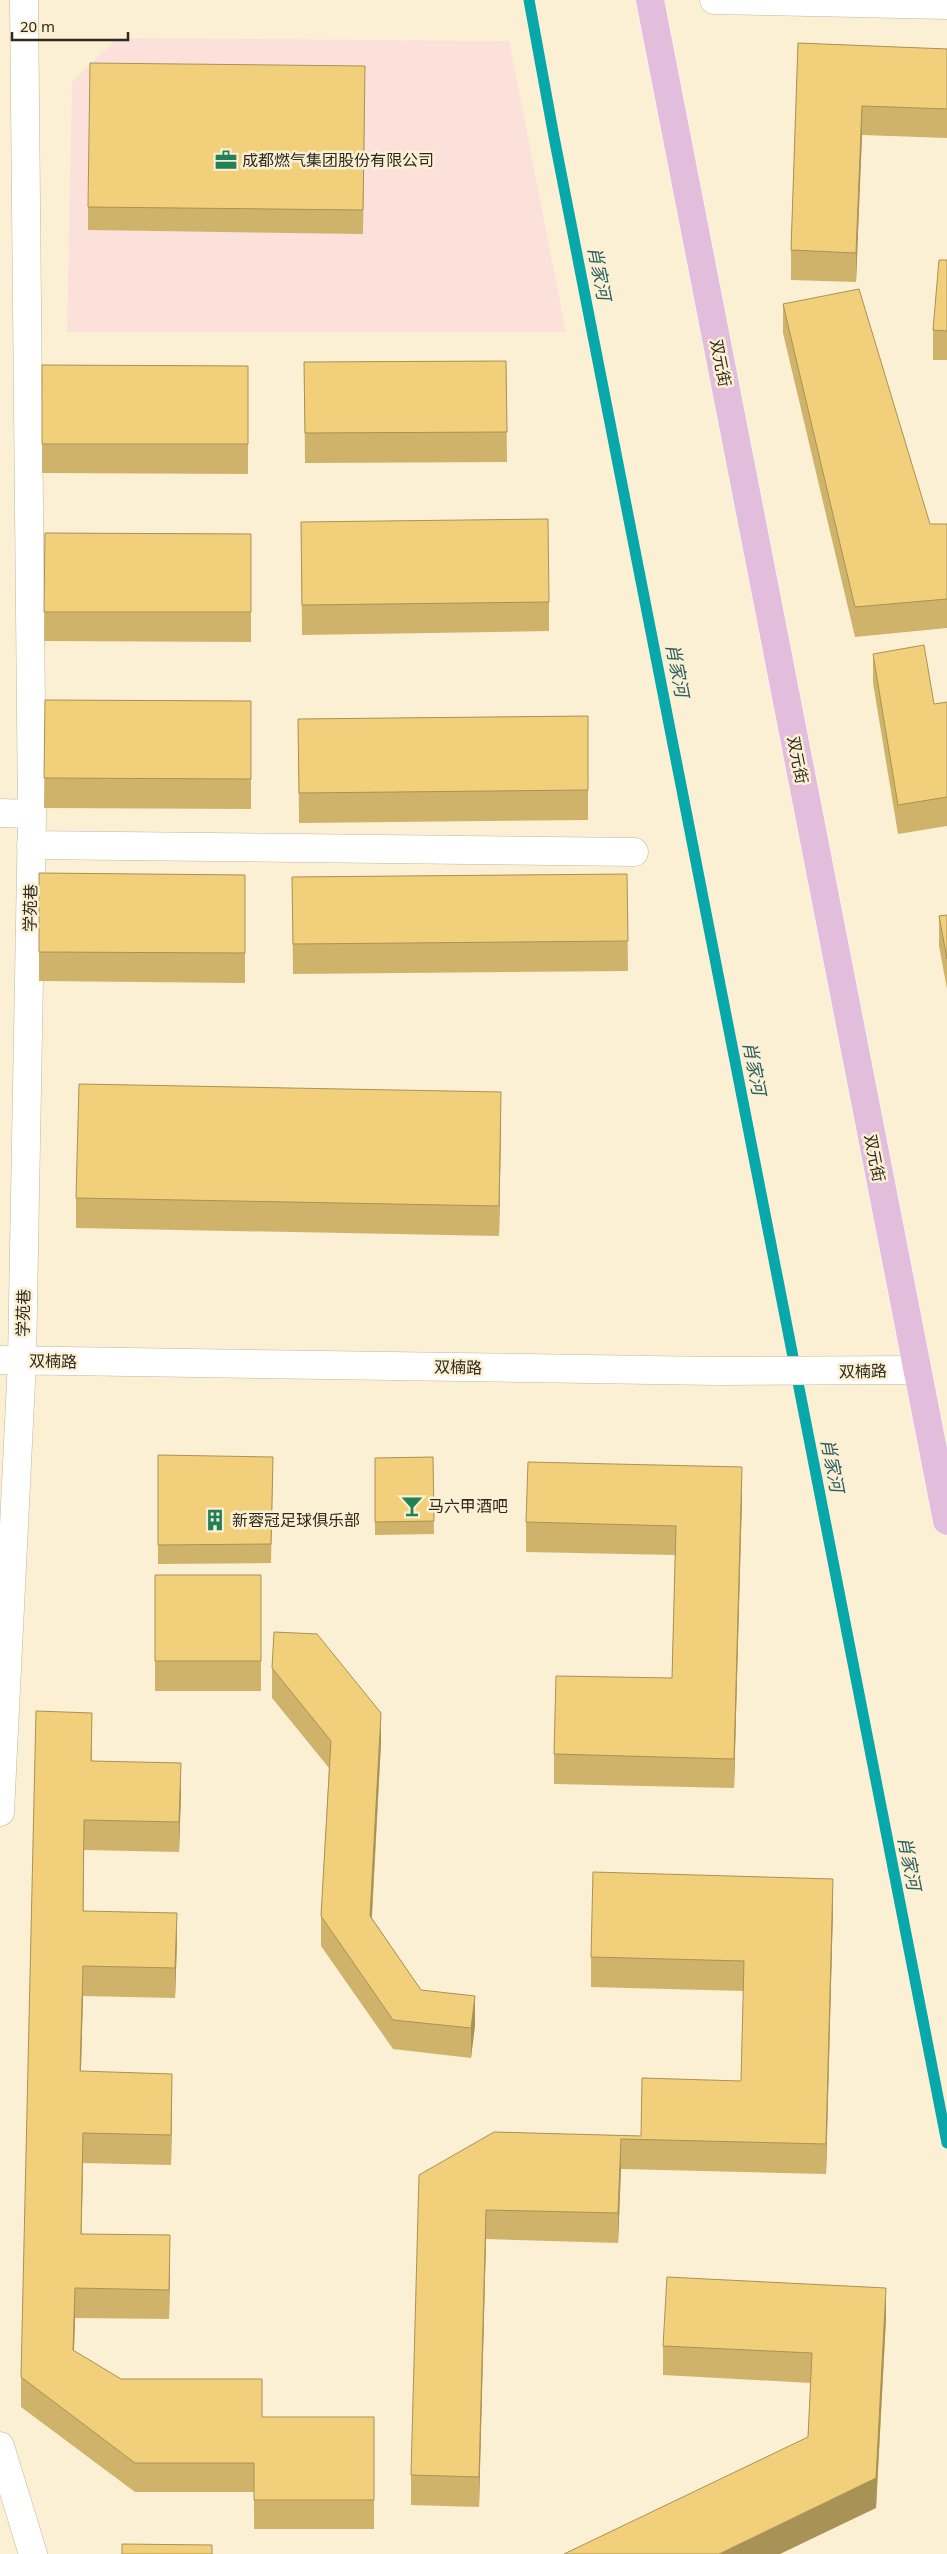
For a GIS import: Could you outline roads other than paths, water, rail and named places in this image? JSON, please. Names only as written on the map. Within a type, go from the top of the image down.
[{"type":"main road","name":"双元街","points":[[650,0],[916,1370],[947,1520]]},
{"type":"street","name":"学苑巷","points":[[0,1812],[11,1360],[32,814],[24,0]]},
{"type":"street","points":[[714,0],[947,5]]},
{"type":"street","points":[[0,813],[32,814]]},
{"type":"street","points":[[31,844],[634,852]]},
{"type":"street","name":"双楠路","points":[[11,1360],[715,1371],[916,1370]]},
{"type":"street","points":[[0,2446],[33,2554]]},
{"type":"waterway","name":"肖家河","points":[[529,0],[554,137],[947,2143]]},
{"type":"place","name":"成都燃气集团股份有限公司","points":[[226,160]]},
{"type":"place","name":"马六甲酒吧","points":[[412,1506]]},
{"type":"place","name":"新蓉冠足球俱乐部","points":[[215,1520]]}]
